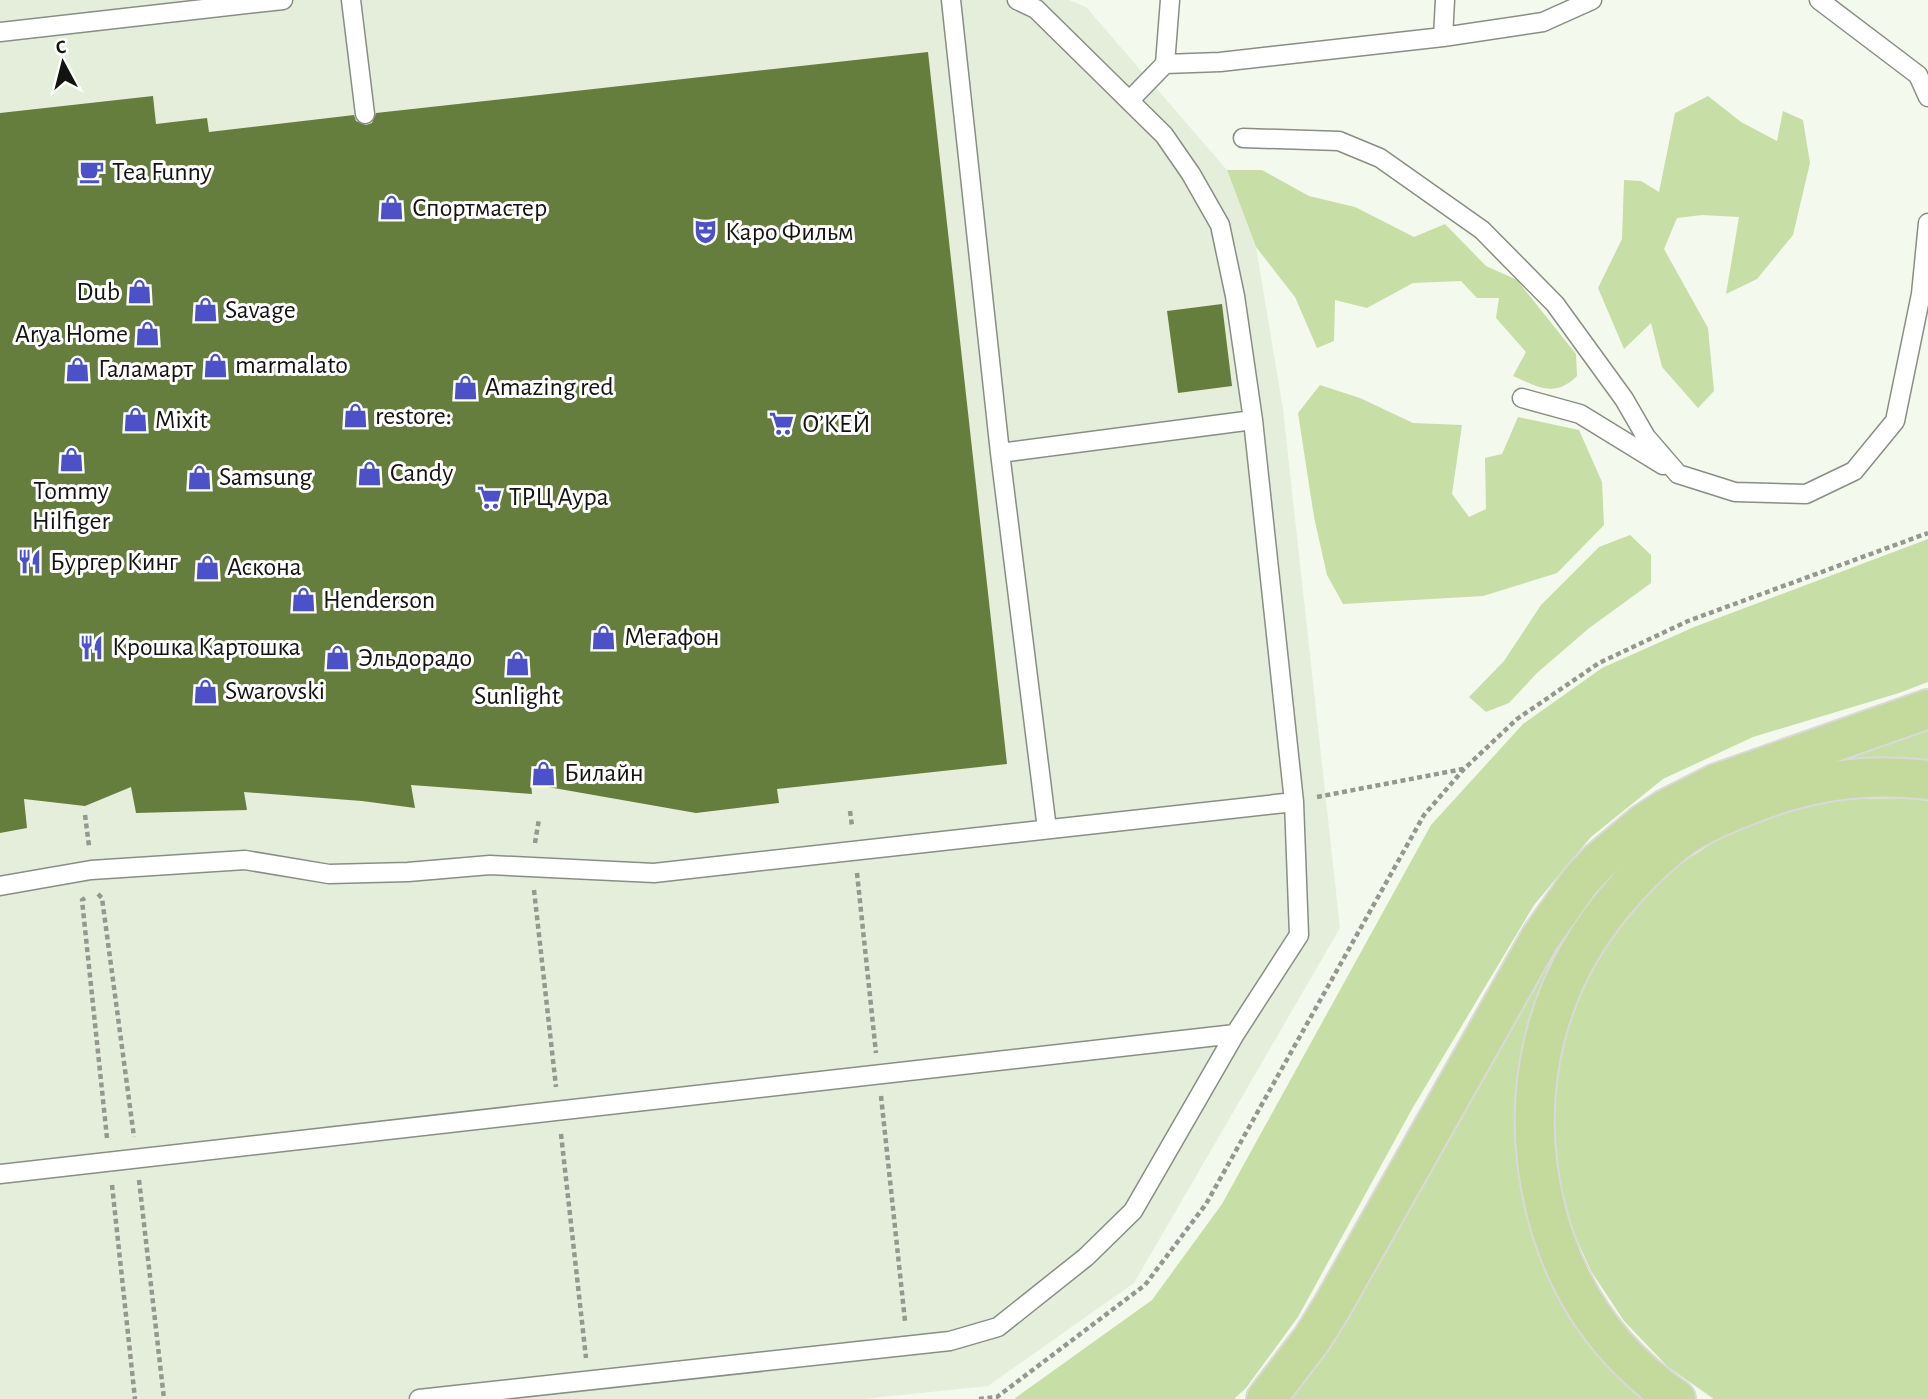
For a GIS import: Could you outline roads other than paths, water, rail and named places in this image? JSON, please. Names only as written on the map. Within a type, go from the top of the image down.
[{"type":"main road","points":[[1266,1399],[1312,1339],[1340,1293],[1540,938],[1581,880],[1643,824],[1717,783],[1928,709]]},
{"type":"main road","points":[[1676,1399],[1638,1369],[1589,1313],[1573,1288],[1549,1226],[1535,1150],[1534,1121],[1538,1067],[1554,1008],[1580,949],[1600,920],[1641,873],[1685,835],[1746,805],[1819,782],[1889,776],[1928,780]]},
{"type":"lane","points":[[0,32],[283,0]]},
{"type":"lane","points":[[351,0],[365,114]]},
{"type":"lane","points":[[951,0],[1000,453],[1047,829]]},
{"type":"lane","points":[[419,1399],[520,1393],[950,1341],[998,1326],[1086,1257],[1133,1211],[1235,1034],[1298,935],[1294,802],[1253,419],[1235,296],[1220,225],[1191,174],[1164,135],[1036,9],[1017,0]]},
{"type":"lane","points":[[1130,100],[1165,64],[1170,0]]},
{"type":"lane","points":[[1443,37],[1445,0]]},
{"type":"lane","points":[[1165,64],[1220,62],[1443,37],[1543,22],[1592,0]]},
{"type":"lane","points":[[1819,0],[1923,72],[1928,97]]},
{"type":"lane","points":[[1242,138],[1339,141],[1380,158],[1482,230],[1555,303],[1624,398],[1646,437],[1678,474]]},
{"type":"lane","points":[[1522,398],[1580,414],[1678,474],[1735,492],[1806,494],[1854,471],[1895,421],[1921,294],[1928,223]]},
{"type":"lane","points":[[1000,453],[1253,419]]},
{"type":"lane","points":[[0,886],[91,870],[245,860],[329,874],[408,872],[490,865],[654,873],[1294,802]]},
{"type":"lane","points":[[0,1174],[1235,1034]]},
{"type":"place","name":"Tea Funny","points":[[92,172]]},
{"type":"place","name":"Спортмастер","points":[[392,208]]},
{"type":"place","name":"Каро Фильм","points":[[705,232]]},
{"type":"place","name":"Dub","points":[[140,292]]},
{"type":"place","name":"Savage","points":[[205,310]]},
{"type":"place","name":"Arya Home","points":[[148,334]]},
{"type":"place","name":"marmalato","points":[[215,365]]},
{"type":"place","name":"Галамарт","points":[[78,369]]},
{"type":"place","name":"Amazing red","points":[[465,387]]},
{"type":"place","name":"restore:","points":[[355,416]]},
{"type":"place","name":"Mixit","points":[[135,420]]},
{"type":"place","name":"О’КЕЙ","points":[[782,424]]},
{"type":"place","name":"Tommy Hilfiger","points":[[71,459]]},
{"type":"place","name":"Candy","points":[[370,473]]},
{"type":"place","name":"Samsung","points":[[199,477]]},
{"type":"place","name":"ТРЦ Аура","points":[[489,497]]},
{"type":"place","name":"Бургер Кинг","points":[[30,562]]},
{"type":"place","name":"Аскона","points":[[207,567]]},
{"type":"place","name":"Henderson","points":[[303,600]]},
{"type":"place","name":"Мегафон","points":[[604,637]]},
{"type":"place","name":"Крошка Картошка","points":[[92,647]]},
{"type":"place","name":"Эльдорадо","points":[[338,658]]},
{"type":"place","name":"Sunlight","points":[[517,664]]},
{"type":"place","name":"Swarovski","points":[[205,691]]},
{"type":"place","name":"Билайн","points":[[544,773]]}]
